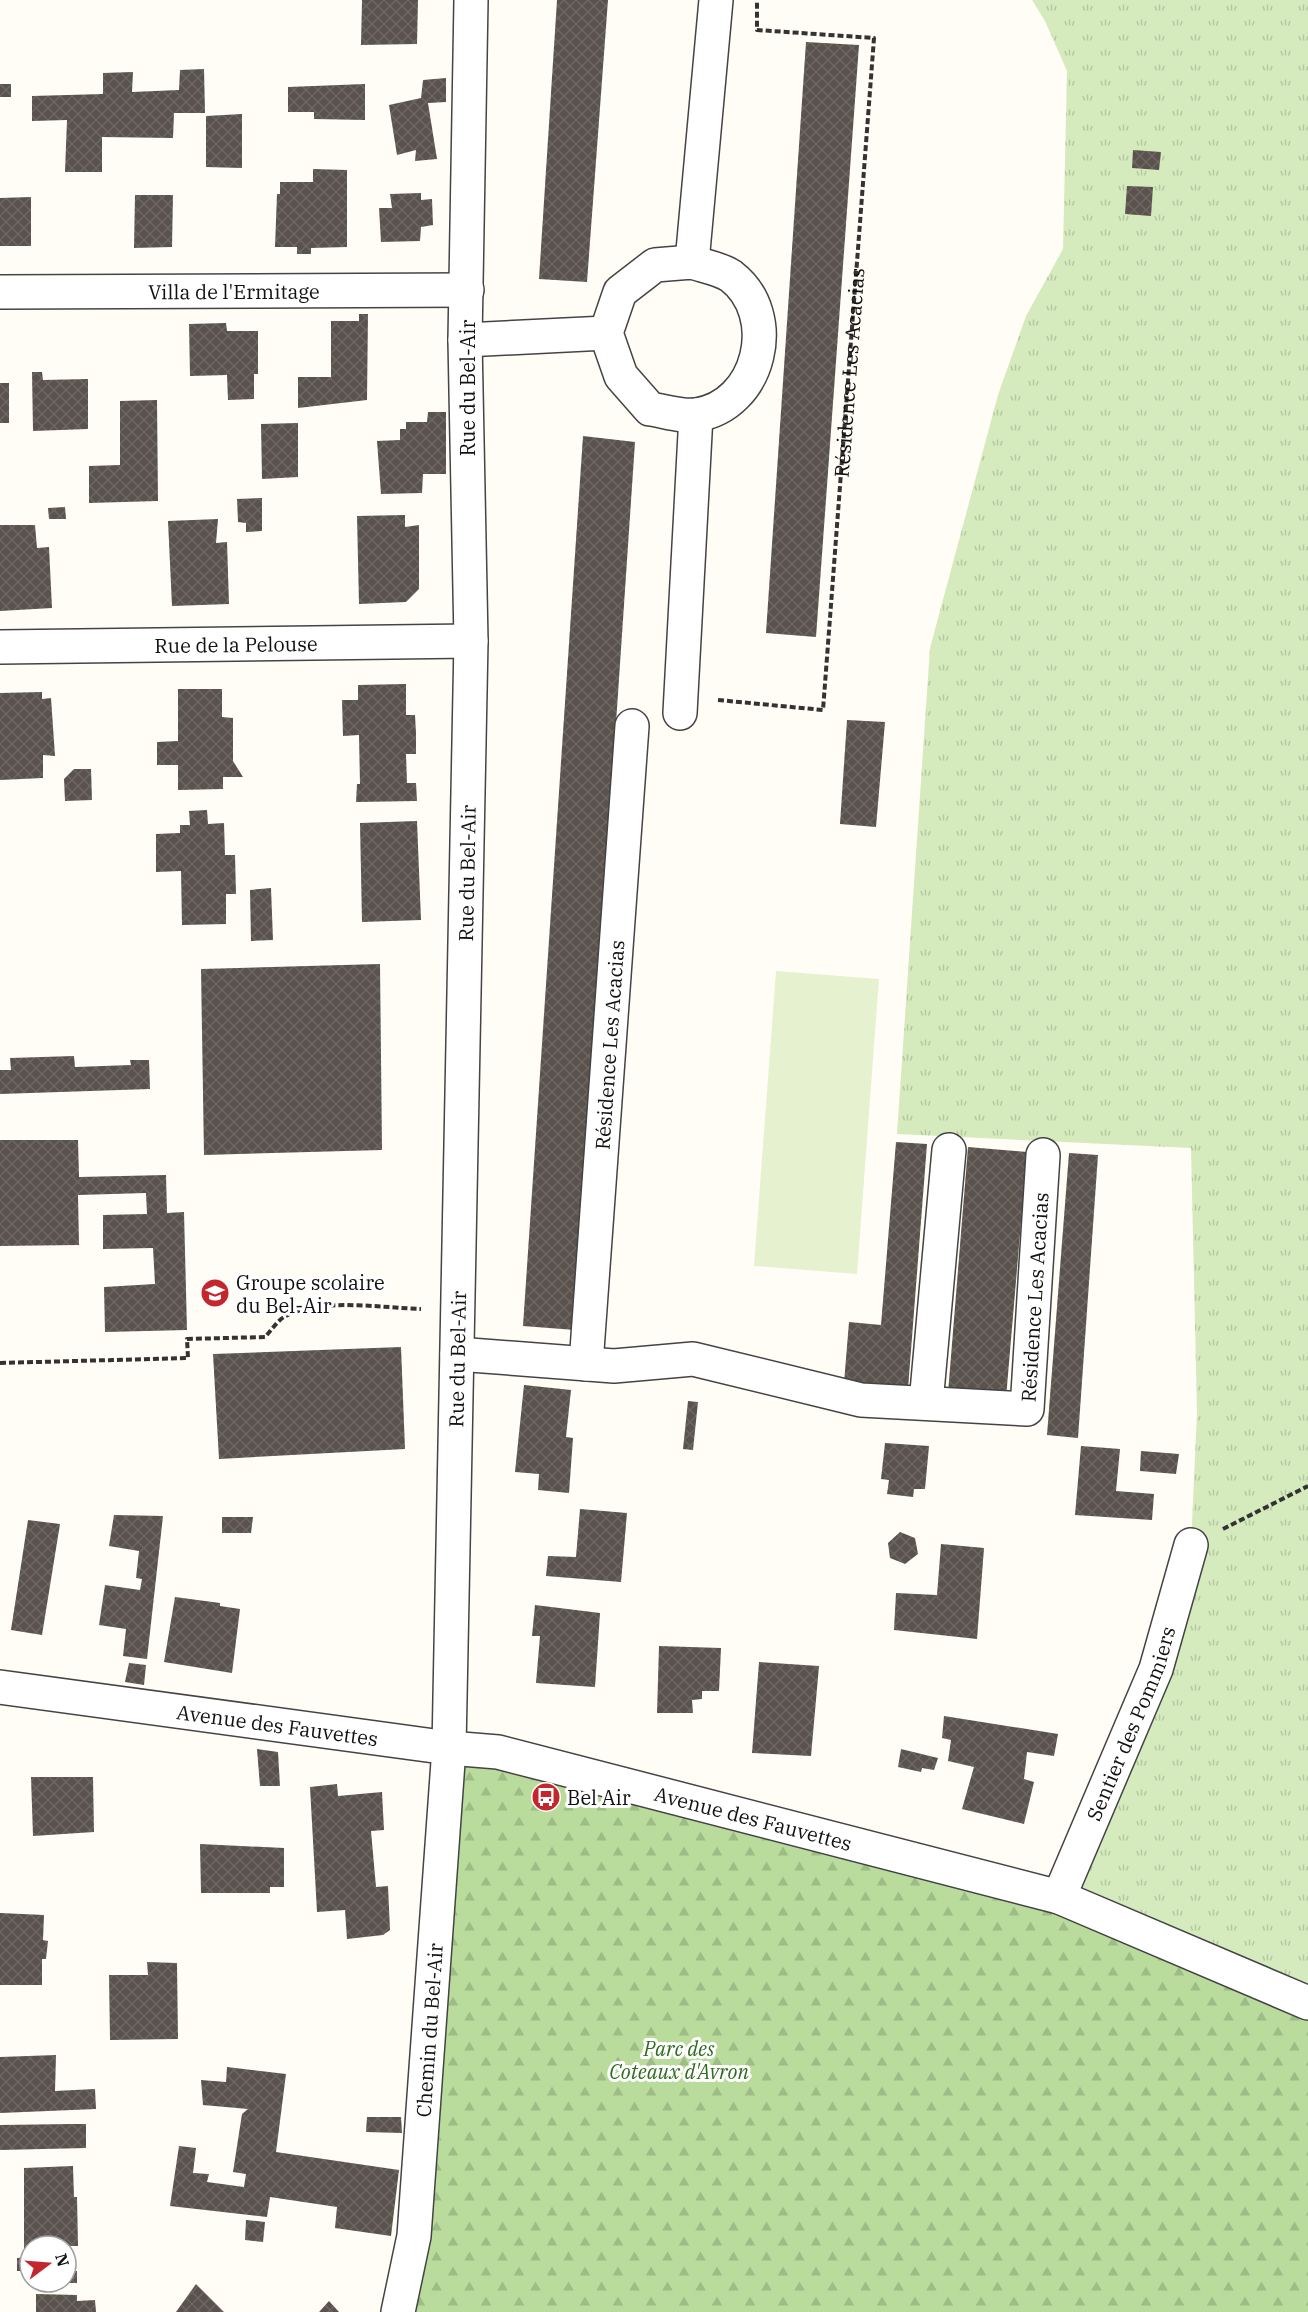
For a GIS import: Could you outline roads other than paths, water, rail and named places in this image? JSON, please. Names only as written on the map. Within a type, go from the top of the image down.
[{"type":"street","name":"Rue du Bel-Air","points":[[449,1748],[471,641],[465,340],[471,0]]},
{"type":"street","points":[[692,262],[717,0]]},
{"type":"street","points":[[692,262],[731,276],[754,304],[761,339],[752,374],[729,402],[696,415],[650,409],[621,376],[606,333],[620,292],[655,265],[692,262]]},
{"type":"street","name":"Villa de l'Ermitage","points":[[0,292],[467,290]]},
{"type":"street","points":[[465,340],[606,333]]},
{"type":"street","points":[[680,704],[696,415]]},
{"type":"street","name":"Rue de la Pelouse","points":[[0,647],[471,641]]},
{"type":"street","name":"Résidence Les Acacias","points":[[586,1364],[632,726]]},
{"type":"street","points":[[926,1403],[949,1150]]},
{"type":"street","name":"Résidence Les Acacias","points":[[457,1354],[614,1366],[693,1359],[861,1400],[1027,1409],[1043,1155]]},
{"type":"street","name":"Sentier des Pommiers","points":[[1059,1897],[1156,1669],[1191,1545]]},
{"type":"street","name":"Avenue des Fauvettes","points":[[0,1687],[449,1748],[498,1752],[1059,1897],[1308,2003]]},
{"type":"street","name":"Chemin du Bel-Air","points":[[398,2312],[414,2236],[449,1748]]},
{"type":"place","name":"Groupe scolaire du Bel-Air","points":[[215,1293]]},
{"type":"place","name":"Bel Air","points":[[546,1797]]},
{"type":"park label","name":"Parc des Coteaux d'Avron","points":[[679,2060]]}]
